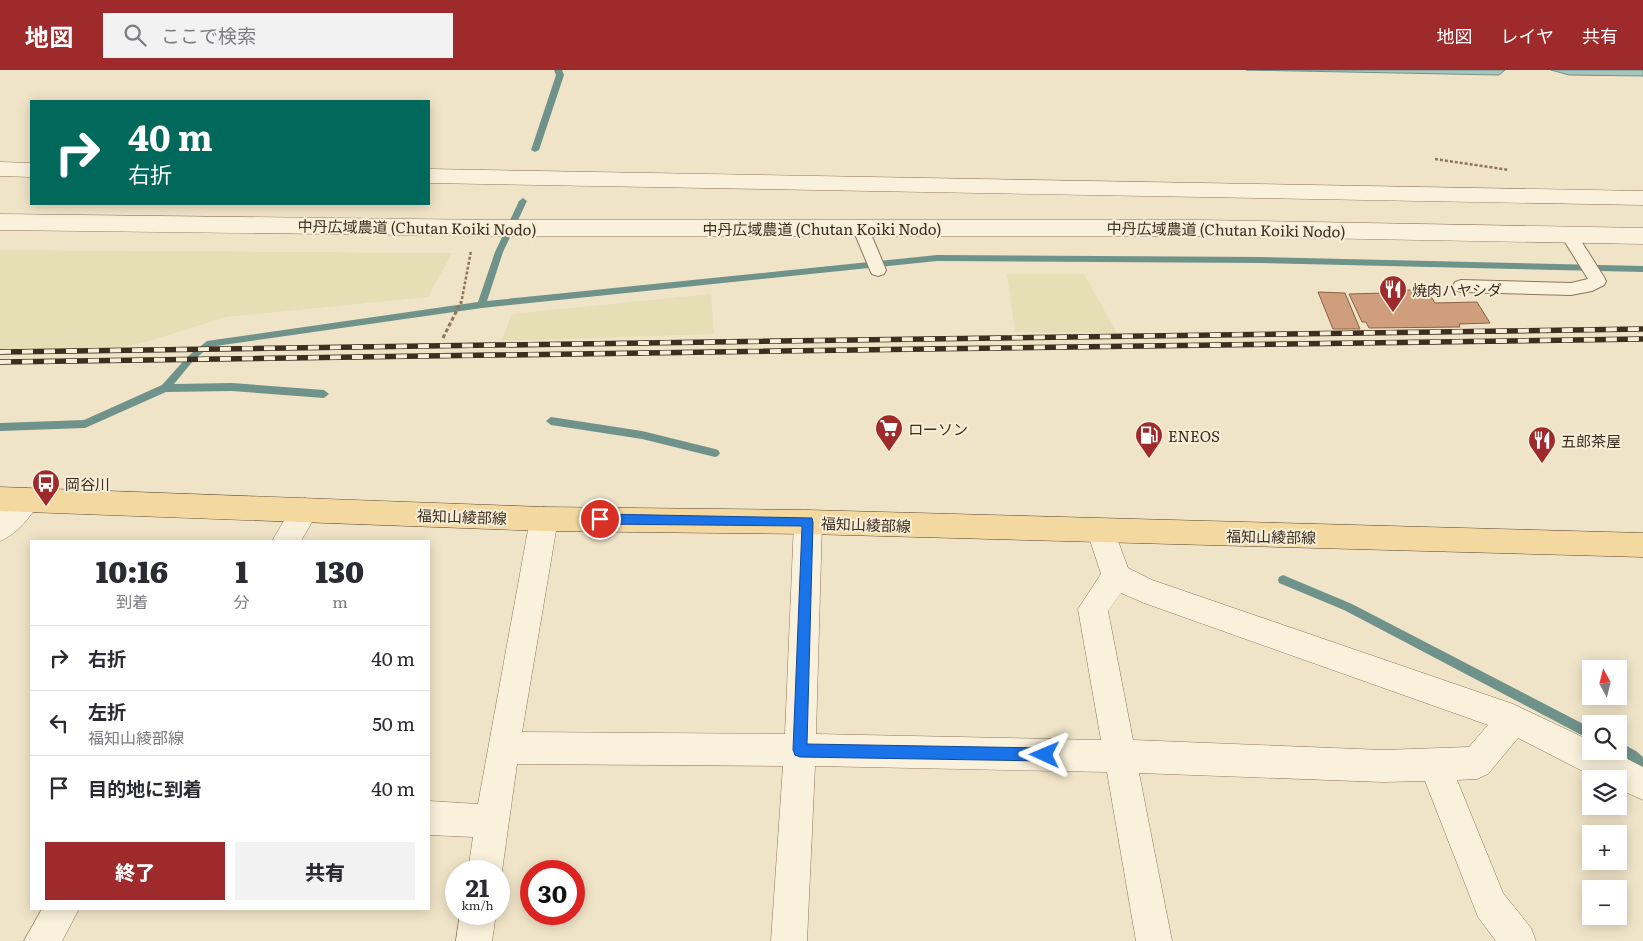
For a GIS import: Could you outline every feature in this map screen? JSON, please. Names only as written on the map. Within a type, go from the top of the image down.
[{"type":"main road","name":"福知山綾部線","points":[[13,500],[544,519],[808,522],[1643,545]]},
{"type":"street","points":[[0,169],[30,170]]},
{"type":"street","points":[[430,176],[1643,198]]},
{"type":"street","name":"中丹広域農道 (Chutan Koiki Nodo)","points":[[0,222],[483,228],[1200,228],[1643,236]]},
{"type":"street","points":[[0,529],[13,500]]},
{"type":"street","points":[[287,540],[305,510]]},
{"type":"street","points":[[487,860],[503,748],[544,519]]},
{"type":"street","points":[[789,941],[800,750],[808,522]]},
{"type":"street","points":[[1101,531],[1116,576],[1144,590],[1513,719],[1643,784]]},
{"type":"street","points":[[1116,576],[1093,609],[1154,941]]},
{"type":"street","points":[[503,748],[800,750],[1120,756],[1383,766],[1477,763],[1513,719]]},
{"type":"street","points":[[1435,764],[1490,906],[1518,941]]},
{"type":"street","points":[[430,818],[492,821]]},
{"type":"street","points":[[42,941],[61,910]]},
{"type":"street","points":[[474,941],[476,925]]},
{"type":"lane","points":[[860,227],[878,270]]},
{"type":"lane","points":[[1461,286],[1571,289],[1586,287],[1598,281],[1568,234]]},
{"type":"path","points":[[443,338],[461,304],[483,228]]},
{"type":"shaded area","points":[[0,250],[452,253],[428,297],[225,317],[150,341],[114,349],[0,350]]},
{"type":"shaded area","points":[[1007,274],[1084,274],[1117,333],[1015,332]]},
{"type":"shaded area","points":[[711,294],[714,334],[501,341],[512,314]]},
{"type":"water","points":[[1246,70],[1505,70],[1499,75]]},
{"type":"water","points":[[1551,70],[1643,70],[1643,76],[1569,75]]},
{"type":"building","points":[[1383,290],[1427,290],[1435,303],[1477,302],[1490,323],[1459,324],[1460,327],[1369,328],[1366,322],[1362,322],[1349,294],[1385,293]]},
{"type":"building","points":[[1318,292],[1345,293],[1360,329],[1333,329]]},
{"type":"waterway","points":[[535,150],[560,75],[558,70]]},
{"type":"waterway","points":[[482,305],[489,278],[499,252],[523,201]]},
{"type":"waterway","points":[[482,305],[937,258],[1260,260],[1643,269]]},
{"type":"waterway","points":[[165,388],[190,359],[207,344],[482,305]]},
{"type":"waterway","points":[[165,388],[232,387],[324,394]]},
{"type":"waterway","points":[[0,427],[85,424],[165,388]]},
{"type":"waterway","points":[[551,421],[642,435],[715,453]]},
{"type":"waterway","points":[[1283,580],[1348,607],[1582,729]]},
{"type":"waterway","points":[[1627,752],[1643,765]]},
{"type":"railway","points":[[0,352],[1643,329]]},
{"type":"railway","points":[[0,362],[1643,339]]},
{"type":"place","name":"焼肉ハヤシダ","points":[[1393,313]]},
{"type":"place","name":"ローソン","points":[[889,452]]},
{"type":"place","name":"ENEOS","points":[[1149,459]]},
{"type":"place","name":"五郎茶屋","points":[[1542,464]]},
{"type":"place","name":"岡谷川","points":[[46,507]]},
{"type":"route","points":[[600,519],[808,522],[800,750],[1045,755]]}]
